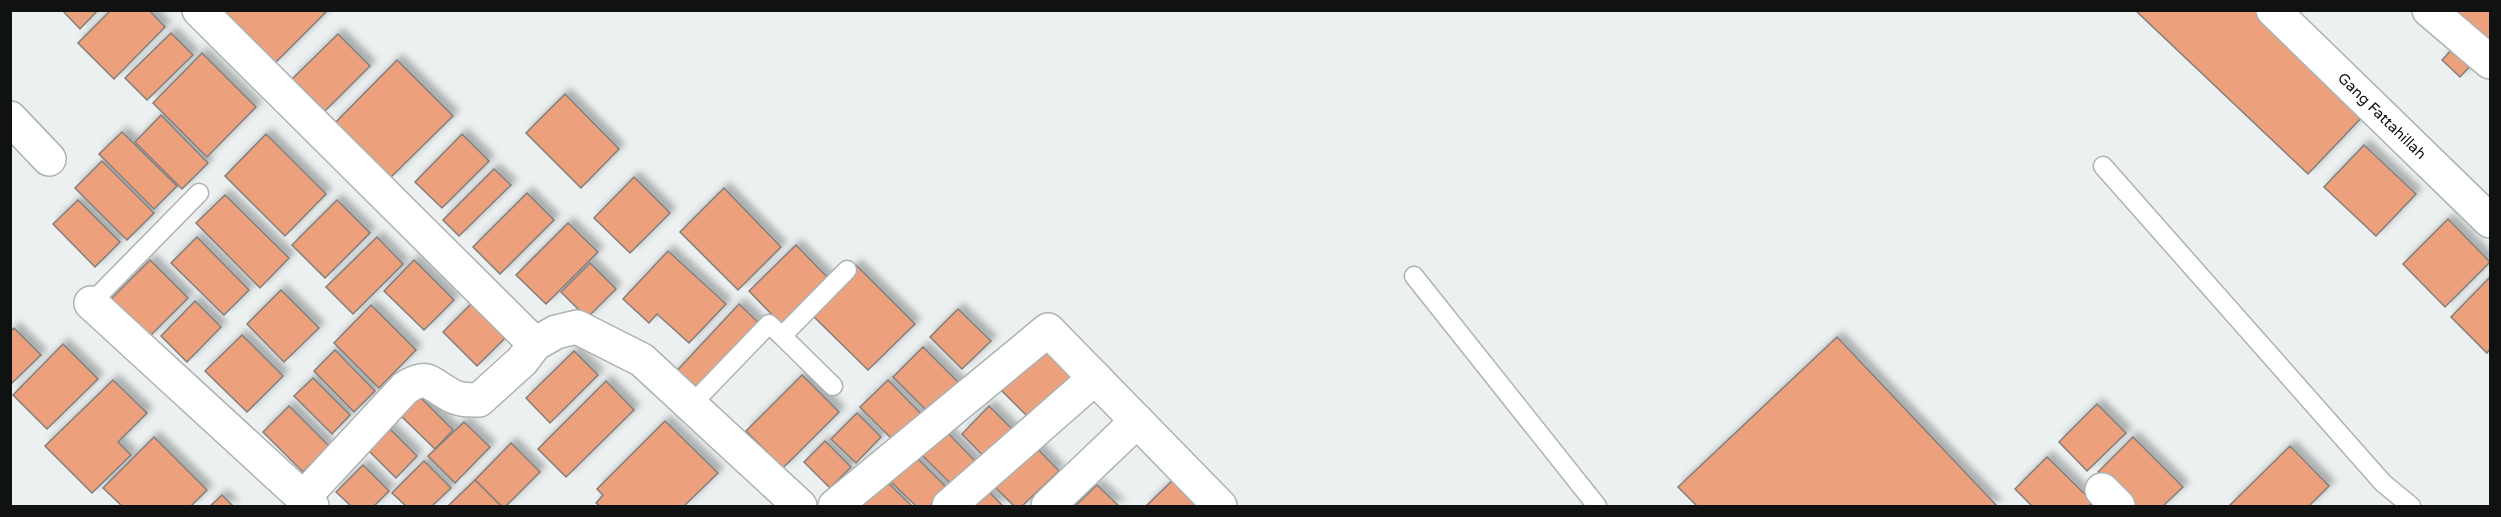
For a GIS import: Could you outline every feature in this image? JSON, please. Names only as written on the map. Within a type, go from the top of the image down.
[{"type":"street","points":[[199,10],[535,344]]},
{"type":"street","name":"Gang Fattahillah","points":[[2273,10],[2490,221]]},
{"type":"street","points":[[2429,10],[2490,62]]},
{"type":"street","points":[[10,118],[50,159]]},
{"type":"street","points":[[91,303],[308,502],[405,388],[417,381],[431,381],[447,393],[462,400],[479,400],[522,361],[535,344],[555,332],[577,327],[642,360],[800,507]]},
{"type":"street","points":[[836,507],[1048,330],[1220,507]]},
{"type":"street","points":[[949,507],[1095,378]]},
{"type":"street","points":[[1048,507],[1137,421]]},
{"type":"lane","points":[[2103,166],[2383,483],[2411,507]]},
{"type":"lane","points":[[91,303],[199,193]]},
{"type":"lane","points":[[782,336],[847,270]]},
{"type":"lane","points":[[1414,276],[1597,507]]},
{"type":"lane","points":[[691,405],[769,324],[834,386]]},
{"type":"building","points":[[62,10],[98,10],[80,29]]},
{"type":"building","points":[[111,10],[149,10],[165,27],[114,79],[78,43]]},
{"type":"building","points":[[226,10],[328,10],[274,64],[223,13]]},
{"type":"building","points":[[2135,10],[2256,10],[2365,114],[2308,174]]},
{"type":"building","points":[[2455,10],[2490,10],[2490,40],[2483,48],[2450,16]]},
{"type":"building","points":[[171,33],[193,55],[147,100],[125,78]]},
{"type":"building","points":[[338,34],[370,66],[325,111],[292,79]]},
{"type":"building","points":[[2454,47],[2472,64],[2460,77],[2442,60]]},
{"type":"building","points":[[202,53],[256,107],[207,157],[153,103]]},
{"type":"building","points":[[397,60],[453,116],[389,179],[334,124]]},
{"type":"building","points":[[565,94],[619,149],[581,188],[526,133]]},
{"type":"building","points":[[161,115],[208,163],[182,189],[135,142]]},
{"type":"building","points":[[122,132],[177,186],[154,209],[99,154]]},
{"type":"building","points":[[266,134],[326,194],[285,236],[225,176]]},
{"type":"building","points":[[462,134],[489,161],[442,208],[415,182]]},
{"type":"building","points":[[2364,145],[2416,194],[2376,236],[2324,187]]},
{"type":"building","points":[[102,161],[154,213],[127,240],[75,188]]},
{"type":"building","points":[[494,169],[511,185],[459,236],[443,220]]},
{"type":"building","points":[[634,177],[670,213],[630,253],[594,218]]},
{"type":"building","points":[[724,188],[781,247],[738,290],[680,232]]},
{"type":"building","points":[[527,193],[554,220],[500,274],[473,247]]},
{"type":"building","points":[[225,195],[289,258],[260,288],[196,223]]},
{"type":"building","points":[[78,200],[120,242],[95,267],[53,224]]},
{"type":"building","points":[[337,200],[370,233],[325,278],[292,245]]},
{"type":"building","points":[[2448,219],[2490,262],[2445,307],[2403,264]]},
{"type":"building","points":[[568,223],[598,252],[546,304],[516,275]]},
{"type":"building","points":[[197,237],[249,290],[224,315],[171,263]]},
{"type":"building","points":[[377,237],[403,264],[353,314],[326,287]]},
{"type":"building","points":[[796,245],[829,279],[782,325],[749,291]]},
{"type":"building","points":[[668,251],[726,304],[689,343],[657,314],[649,323],[623,299]]},
{"type":"building","points":[[150,260],[188,298],[149,337],[111,299]]},
{"type":"building","points":[[414,260],[454,300],[424,330],[384,291]]},
{"type":"building","points":[[590,263],[616,289],[587,318],[561,292]]},
{"type":"building","points":[[856,265],[915,324],[868,370],[809,312]]},
{"type":"building","points":[[2490,277],[2490,349],[2487,353],[2451,317]]},
{"type":"building","points":[[281,290],[319,328],[284,362],[247,324]]},
{"type":"building","points":[[195,301],[221,327],[187,362],[161,336]]},
{"type":"building","points":[[474,301],[508,335],[477,366],[443,332]]},
{"type":"building","points":[[739,304],[761,325],[692,397],[671,377]]},
{"type":"building","points":[[371,305],[416,350],[379,388],[334,343]]},
{"type":"building","points":[[958,309],[991,341],[962,369],[930,337]]},
{"type":"building","points":[[14,328],[41,355],[10,385],[10,332]]},
{"type":"building","points":[[242,335],[283,376],[247,412],[205,371]]},
{"type":"building","points":[[1837,337],[1997,506],[1697,506],[1678,487]]},
{"type":"building","points":[[63,344],[98,379],[47,429],[13,395]]},
{"type":"building","points":[[1045,346],[1076,377],[1032,421],[1001,390]]},
{"type":"building","points":[[923,347],[966,390],[936,420],[893,377]]},
{"type":"building","points":[[335,350],[375,391],[354,412],[314,371]]},
{"type":"building","points":[[574,351],[598,375],[550,423],[526,398]]},
{"type":"building","points":[[802,375],[839,412],[783,468],[746,431]]},
{"type":"building","points":[[313,378],[350,415],[332,434],[294,396]]},
{"type":"building","points":[[113,380],[147,413],[118,442],[131,455],[92,493],[45,446]]},
{"type":"building","points":[[888,380],[929,422],[902,449],[860,407]]},
{"type":"building","points":[[606,381],[634,410],[566,477],[538,449]]},
{"type":"building","points":[[418,395],[453,430],[435,449],[399,414]]},
{"type":"building","points":[[2097,404],[2126,433],[2087,471],[2059,442]]},
{"type":"building","points":[[289,406],[329,446],[303,472],[263,432]]},
{"type":"building","points":[[989,406],[1018,435],[990,463],[962,434]]},
{"type":"building","points":[[857,413],[881,437],[856,463],[831,439]]},
{"type":"building","points":[[665,421],[718,473],[684,506],[600,506],[596,503],[603,495],[597,489]]},
{"type":"building","points":[[383,422],[417,456],[396,478],[361,443]]},
{"type":"building","points":[[464,422],[490,447],[455,483],[428,456]]},
{"type":"building","points":[[943,428],[977,463],[954,487],[919,452]]},
{"type":"building","points":[[154,437],[207,490],[191,506],[122,506],[103,488]]},
{"type":"building","points":[[2133,437],[2183,487],[2163,506],[2132,506],[2098,472]]},
{"type":"building","points":[[825,441],[851,467],[830,488],[804,462]]},
{"type":"building","points":[[511,443],[540,472],[506,506],[501,506],[475,480]]},
{"type":"building","points":[[1033,444],[1059,471],[1022,506],[1014,506],[992,484]]},
{"type":"building","points":[[2290,446],[2329,486],[2309,506],[2229,506]]},
{"type":"building","points":[[915,456],[948,489],[930,506],[916,506],[890,481]]},
{"type":"building","points":[[2047,457],[2093,502],[2089,506],[2032,506],[2015,489]]},
{"type":"building","points":[[424,461],[451,488],[432,506],[406,506],[392,493]]},
{"type":"building","points":[[363,465],[389,491],[374,506],[351,506],[336,492]]},
{"type":"building","points":[[882,477],[912,506],[852,506]]},
{"type":"building","points":[[1175,478],[1203,506],[1146,506]]},
{"type":"building","points":[[475,480],[501,506],[448,506]]},
{"type":"building","points":[[1097,485],[1119,506],[1075,506]]},
{"type":"building","points":[[984,487],[1003,506],[965,506]]},
{"type":"building","points":[[222,495],[233,506],[210,506]]}]
